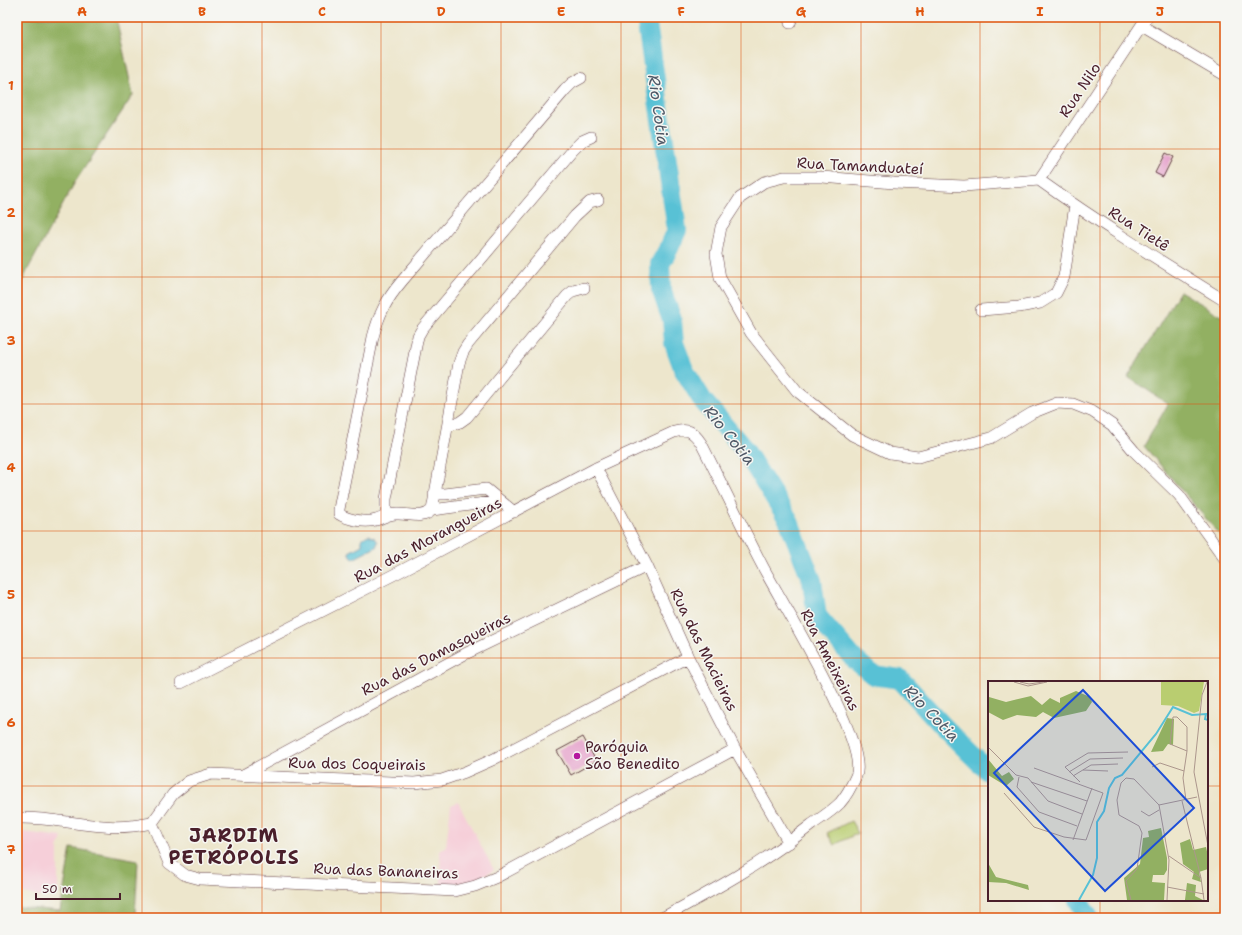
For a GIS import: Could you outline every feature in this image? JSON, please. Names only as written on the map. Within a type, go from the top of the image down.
[{"type":"street","points":[[1145,21],[1225,75]]},
{"type":"street","name":"Rua Nilo","points":[[1039,180],[1089,102],[1145,21]]},
{"type":"street","points":[[500,501],[432,510],[423,516],[396,514],[386,515],[376,520],[368,521],[343,517],[340,514],[339,509],[373,338],[377,322],[388,297],[565,90],[572,83],[582,78]]},
{"type":"street","points":[[386,515],[386,499],[418,336],[422,329],[573,150],[582,141],[591,137]]},
{"type":"street","name":"Rua Tamanduateí","points":[[1039,180],[964,186],[822,177],[784,177],[764,182],[740,198],[721,227],[716,254],[720,278],[751,333],[797,391],[852,435],[890,452],[918,457],[991,438],[1032,413],[1057,402],[1073,404],[1094,412],[1112,424],[1134,451],[1179,495],[1225,559]]},
{"type":"street","name":"Rua Tietê","points":[[1039,180],[1075,205],[1225,301]]},
{"type":"street","points":[[432,510],[459,363],[463,352],[468,344],[579,212],[590,202],[598,200]]},
{"type":"street","points":[[981,310],[1018,307],[1040,303],[1056,293],[1064,277],[1075,205]]},
{"type":"street","points":[[448,426],[460,422],[467,416],[567,296],[574,291],[584,288]]},
{"type":"street","name":"Rua das Morangueiras","points":[[181,683],[380,582],[596,468],[674,432],[683,430],[692,432]]},
{"type":"street","name":"Rua Ameixeiras","points":[[662,918],[727,883],[789,843],[840,803],[850,790],[857,774],[857,757],[845,722],[832,692],[762,564],[702,443],[692,432]]},
{"type":"street","name":"Rua das Macieiras","points":[[596,468],[647,566],[688,656],[735,749],[789,843]]},
{"type":"street","points":[[434,494],[486,489],[514,512]]},
{"type":"street","points":[[460,492],[462,506]]},
{"type":"street","name":"Rua das Damasqueiras","points":[[242,776],[465,654],[647,566]]},
{"type":"street","name":"Rua dos Coqueirais","points":[[152,823],[173,794],[189,781],[211,774],[414,783],[442,780],[492,760],[688,656]]},
{"type":"street","name":"Rua das Bananeiras","points":[[152,823],[169,863],[185,876],[200,879],[455,890],[475,886],[497,877],[735,749]]},
{"type":"street","points":[[17,818],[36,817],[104,826],[130,827],[152,823]]},
{"type":"shaded area","points":[[458,802],[494,870],[470,883],[441,884],[440,850],[446,846],[451,805]]},
{"type":"shaded area","points":[[17,831],[62,837],[58,849],[58,894],[39,897],[17,891]]},
{"type":"green space","points":[[116,17],[133,95],[75,182],[27,271],[17,294],[17,18]]},
{"type":"green space","points":[[1180,291],[1225,318],[1225,541],[1144,446],[1168,404],[1128,377]]},
{"type":"green space","points":[[851,821],[858,833],[834,845],[827,833]]},
{"type":"green space","points":[[71,848],[138,860],[135,918],[17,918],[17,907],[60,911]]},
{"type":"water","points":[[368,535],[375,538],[378,542],[376,547],[353,559],[349,552],[362,545],[362,539]]},
{"type":"building","points":[[1165,153],[1173,157],[1163,177],[1155,173]]},
{"type":"building","name":"Paróquia São Benedito","points":[[583,737],[596,761],[571,775],[557,751]]},
{"type":"waterway","name":"Rio Cotia","points":[[646,17],[677,230],[660,264],[661,289],[672,320],[674,343],[684,370],[703,401],[744,449],[788,519],[812,581],[817,616],[853,658],[873,675],[900,679],[942,725],[988,771]]},
{"type":"waterway","name":"Rio Cotia","points":[[1079,901],[1089,918]]},
{"type":"place","name":"Paróquia São Benedito","points":[[577,756]]},
{"type":"district","name":"JARDIM PETRÓPOLIS","points":[[234,846]]}]
